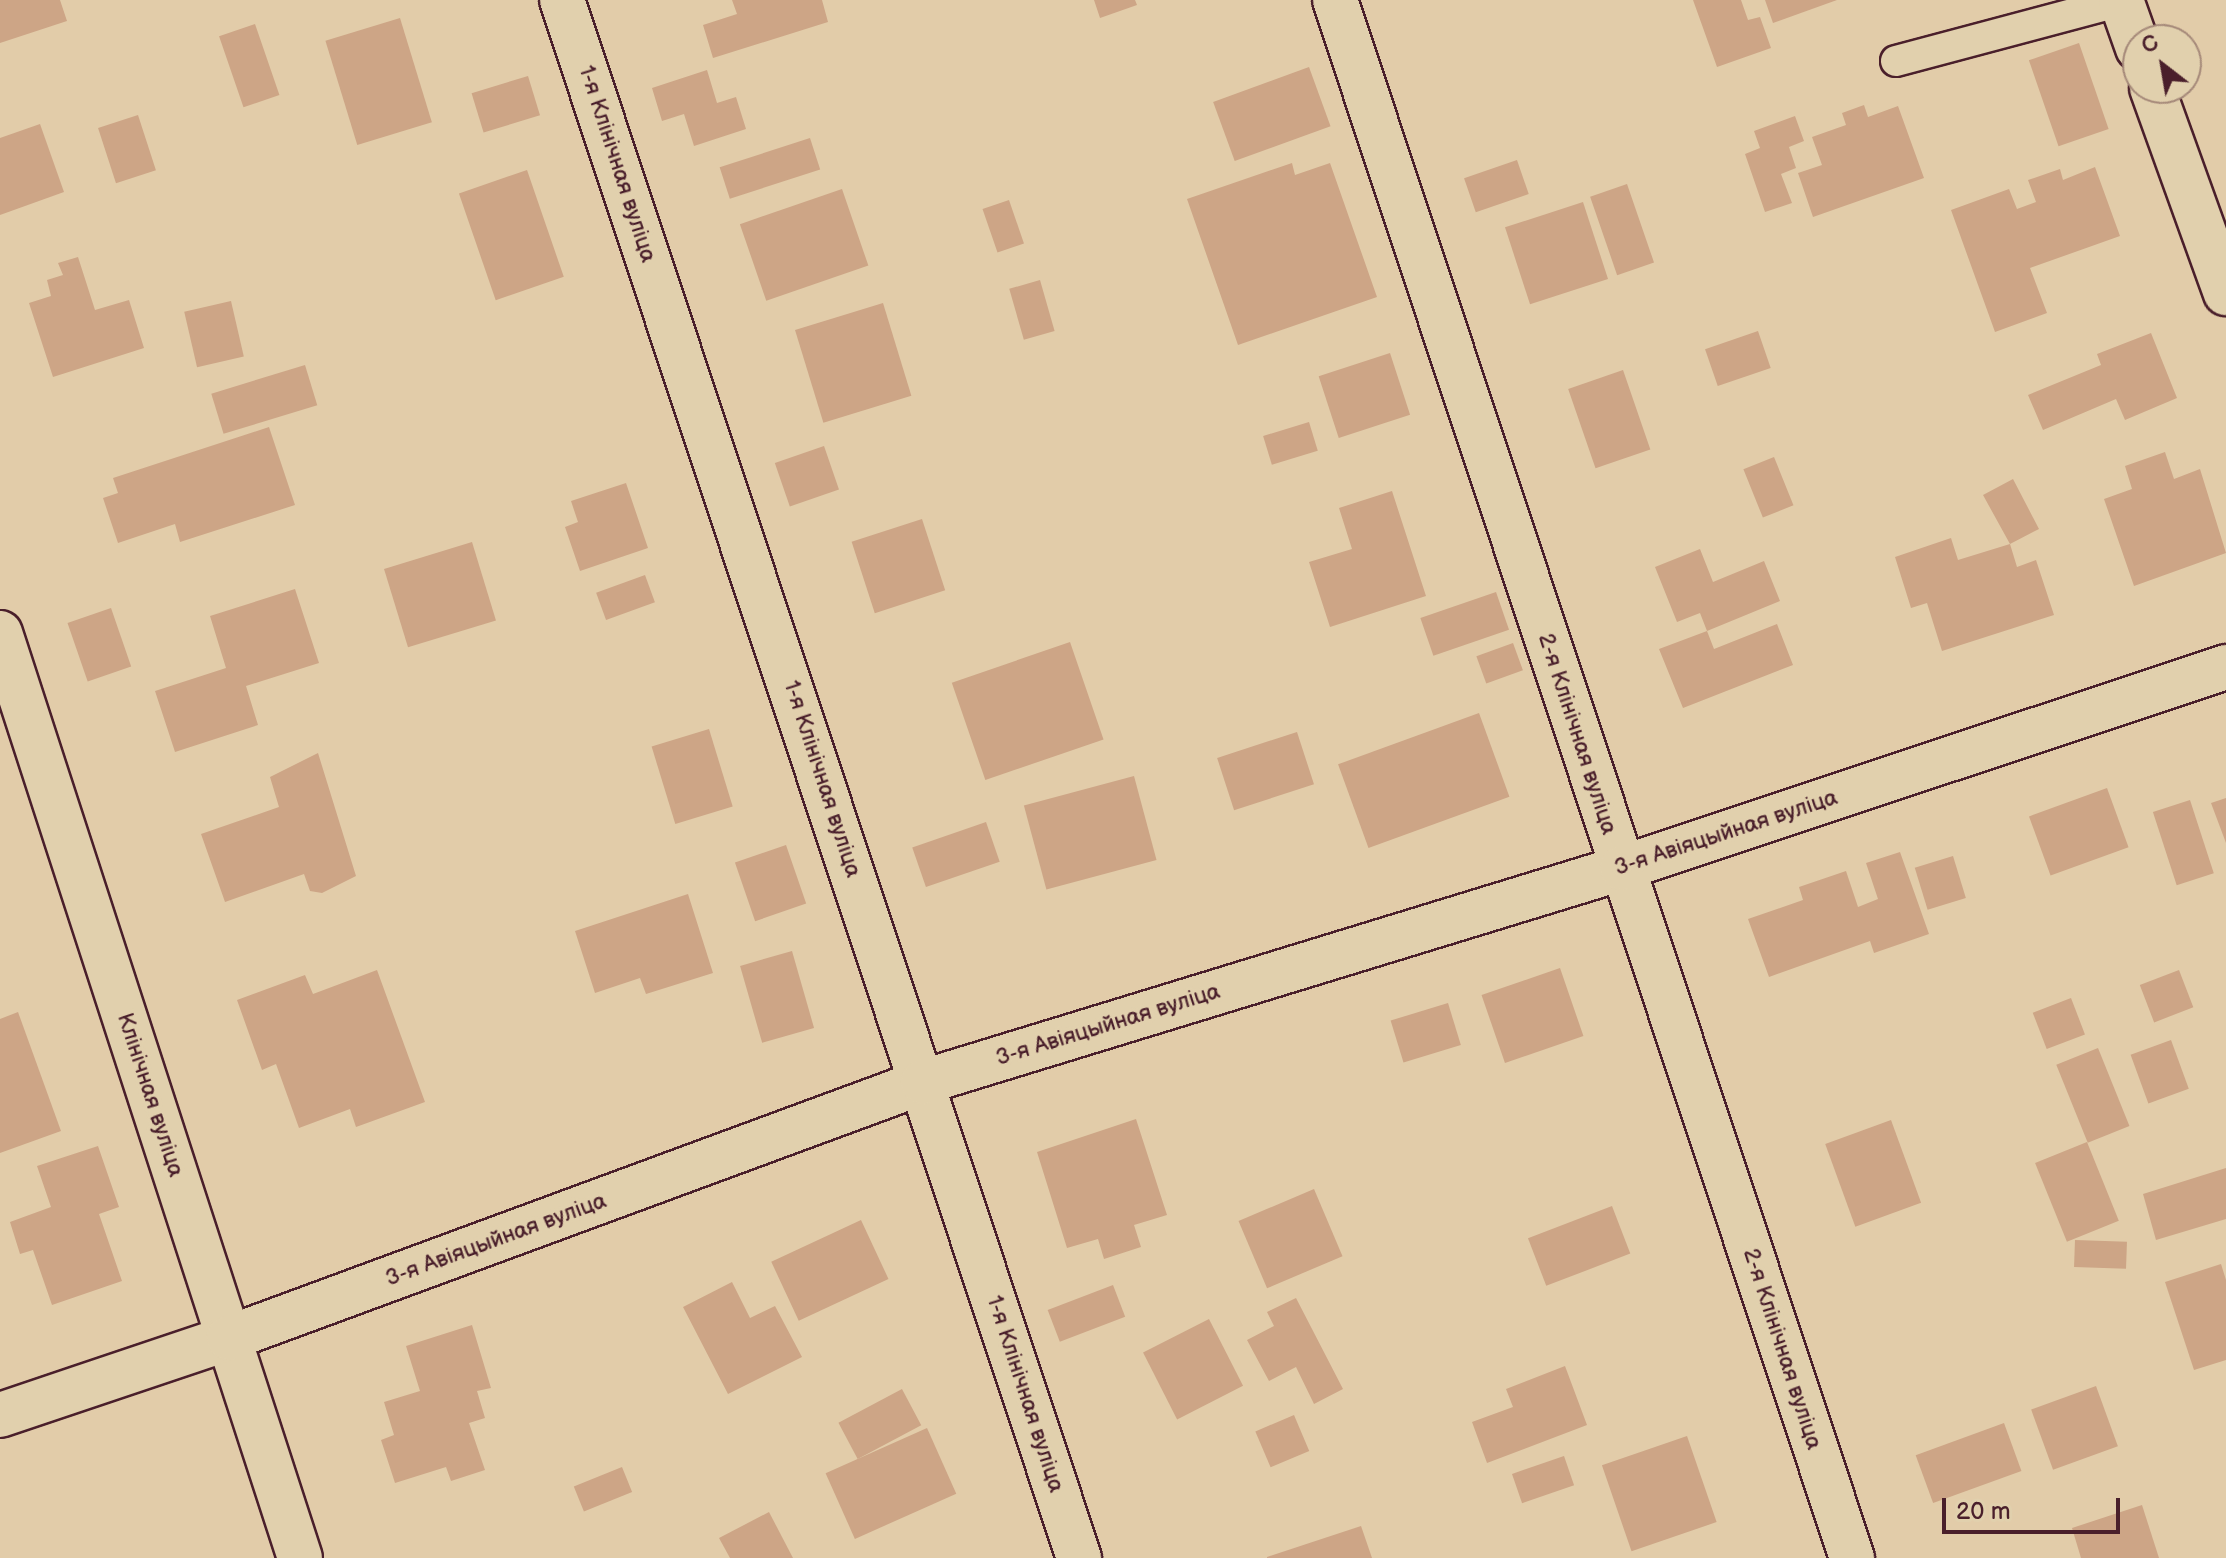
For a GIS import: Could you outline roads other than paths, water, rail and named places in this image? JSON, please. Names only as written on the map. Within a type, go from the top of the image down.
[{"type":"street","name":"1-я Клінічная вуліца","points":[[562,0],[1079,1558]]},
{"type":"street","name":"2-я Клінічная вуліца","points":[[1335,0],[1852,1558]]},
{"type":"street","points":[[2121,0],[2130,24]]},
{"type":"street","points":[[2158,104],[2226,293]]},
{"type":"street","name":"Клінічная вуліца","points":[[0,633],[300,1558]]},
{"type":"street","name":"3-я Авіяцыйная вуліца","points":[[0,1415],[229,1338],[923,1082],[1622,868],[2226,667]]},
{"type":"lane","points":[[1896,61],[2121,0]]}]
